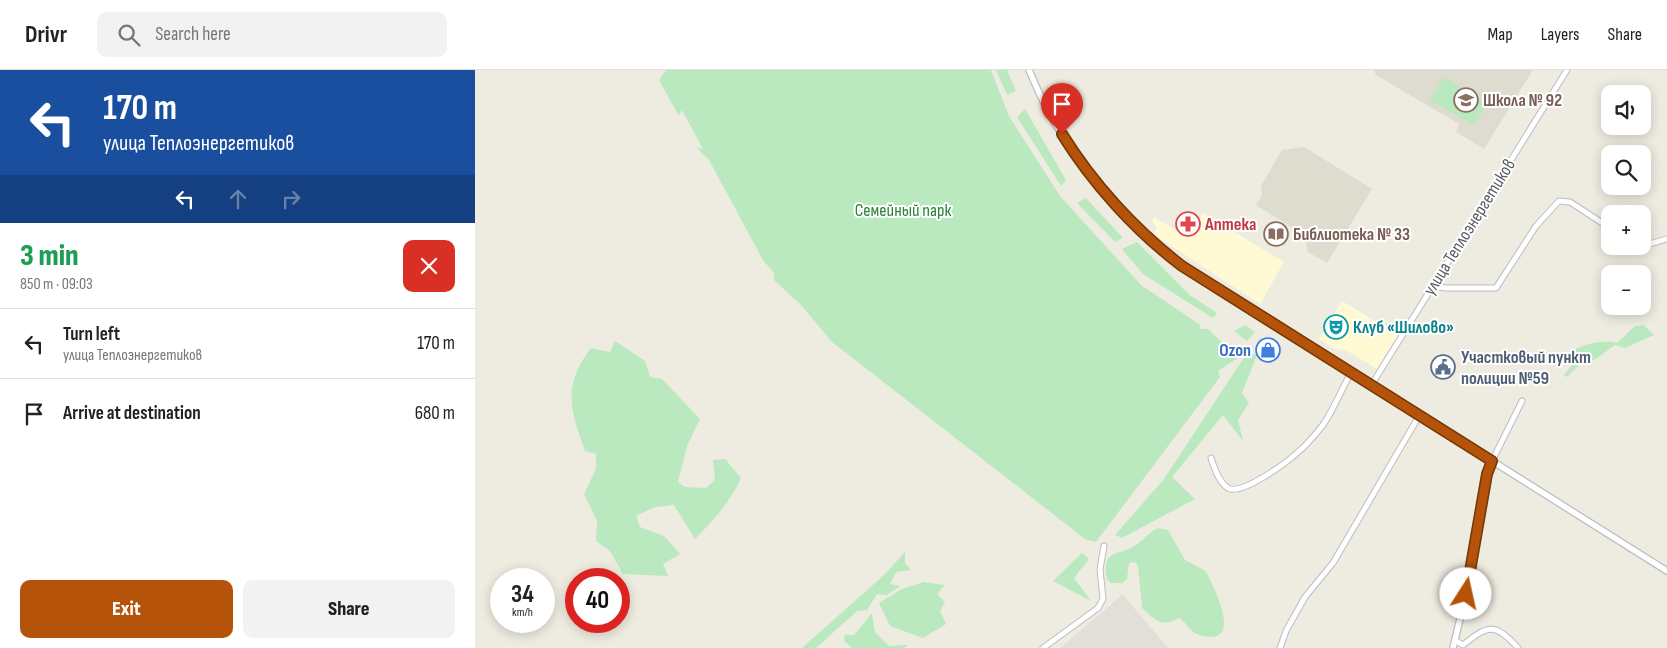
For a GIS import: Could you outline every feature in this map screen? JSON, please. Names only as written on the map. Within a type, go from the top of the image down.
[{"type":"street","points":[[1029,70],[1055,123],[1069,146],[1107,194],[1164,252],[1191,272],[1352,371],[1419,416],[1667,572]]},
{"type":"street","name":"улица Теплоэнергетиков","points":[[1372,384],[1567,70]]},
{"type":"street","points":[[1433,286],[1496,288],[1536,226],[1559,200],[1570,202],[1601,222]]},
{"type":"street","points":[[1651,243],[1667,239]]},
{"type":"street","points":[[1211,458],[1222,482],[1228,488],[1234,490],[1253,484],[1297,454],[1311,439],[1324,422],[1352,371]]},
{"type":"street","points":[[1453,648],[1456,641],[1487,474],[1522,401]]},
{"type":"street","points":[[1280,648],[1286,631],[1305,597],[1333,563],[1419,416]]},
{"type":"street","points":[[1043,648],[1098,608],[1103,599],[1101,569],[1104,546]]},
{"type":"street","points":[[1456,641],[1463,646],[1477,633],[1491,628],[1498,629],[1509,637],[1518,648]]},
{"type":"shaded area","name":"Школа № 92","points":[[1374,70],[1533,70],[1484,149],[1456,132],[1459,124],[1376,75]]},
{"type":"shaded area","points":[[1304,147],[1372,189],[1327,263],[1308,252],[1304,235],[1256,205],[1262,195],[1261,186],[1282,150]]},
{"type":"shaded area","points":[[1203,213],[1284,262],[1260,304],[1153,234],[1157,227],[1152,221],[1154,217],[1189,237]]},
{"type":"shaded area","points":[[1342,301],[1398,335],[1377,369],[1344,349],[1337,350],[1319,339]]},
{"type":"shaded area","points":[[1122,594],[1168,648],[1060,648],[1115,601]]},
{"type":"green space","name":"Семейный парк","points":[[666,70],[991,70],[1009,116],[1060,196],[1141,285],[1199,324],[1201,329],[1208,329],[1238,358],[1218,371],[1220,377],[1096,542],[1085,539],[832,342],[800,304],[774,280],[774,273],[763,260],[709,160],[696,147],[703,149],[682,110],[679,116],[659,80]]},
{"type":"green space","points":[[996,70],[1007,70],[1016,91],[1007,95]]},
{"type":"green space","points":[[1444,77],[1486,103],[1476,123],[1471,124],[1430,100]]},
{"type":"green space","points":[[1025,109],[1066,180],[1061,186],[1017,117]]},
{"type":"green space","points":[[1086,198],[1123,238],[1115,242],[1077,203]]},
{"type":"green space","points":[[1137,242],[1191,296],[1217,313],[1213,318],[1143,274],[1122,249]]},
{"type":"green space","points":[[1245,325],[1255,332],[1247,341],[1234,331]]},
{"type":"green space","points":[[1644,325],[1654,335],[1625,348],[1615,345],[1590,363],[1579,365],[1567,377],[1564,375],[1578,357],[1566,361],[1560,366],[1556,364],[1575,349],[1593,343],[1617,343],[1635,326]]},
{"type":"green space","points":[[615,341],[645,361],[650,377],[662,379],[700,419],[687,446],[678,482],[685,487],[706,488],[715,480],[713,460],[725,459],[741,478],[721,510],[695,539],[674,505],[655,507],[636,516],[640,527],[664,536],[680,554],[663,564],[668,576],[630,574],[630,568],[620,568],[610,551],[596,541],[597,521],[584,494],[596,469],[596,454],[585,451],[576,423],[571,398],[576,374],[591,348],[610,352]]},
{"type":"green space","points":[[1247,353],[1257,355],[1242,393],[1249,403],[1238,420],[1243,441],[1223,415],[1172,477],[1195,499],[1122,538],[1115,535],[1164,479]]},
{"type":"green space","points":[[1158,528],[1168,530],[1185,560],[1204,570],[1208,575],[1223,616],[1224,626],[1221,633],[1213,637],[1199,635],[1193,632],[1179,618],[1163,622],[1151,616],[1142,608],[1138,566],[1135,562],[1129,563],[1127,579],[1122,583],[1111,583],[1107,579],[1106,562],[1109,558],[1136,545]]},
{"type":"green space","points":[[905,552],[905,563],[911,570],[896,572],[890,584],[900,586],[887,595],[877,594],[867,610],[857,611],[816,648],[802,648],[884,575]]},
{"type":"green space","points":[[1082,553],[1089,559],[1074,578],[1091,601],[1053,581]]},
{"type":"green space","points":[[924,582],[945,585],[937,594],[945,602],[940,611],[946,624],[923,638],[890,626],[879,603],[902,589]]},
{"type":"green space","points":[[872,613],[875,632],[889,646],[908,645],[904,648],[852,648],[844,641],[845,635],[854,635]]},
{"type":"place","name":"Школа № 92","points":[[1466,100]]},
{"type":"place","name":"Аптека","points":[[1188,224]]},
{"type":"place","name":"Библиотека № 33","points":[[1276,234]]},
{"type":"place","name":"Клуб «Шилово»","points":[[1336,327]]},
{"type":"place","name":"Ozon","points":[[1268,350]]},
{"type":"place","name":"Участковый пункт полиции №59","points":[[1443,367]]},
{"type":"route","points":[[1062,134],[1069,146],[1123,212],[1164,252],[1182,266],[1362,377],[1419,416],[1492,461],[1487,474],[1466,594]]}]
